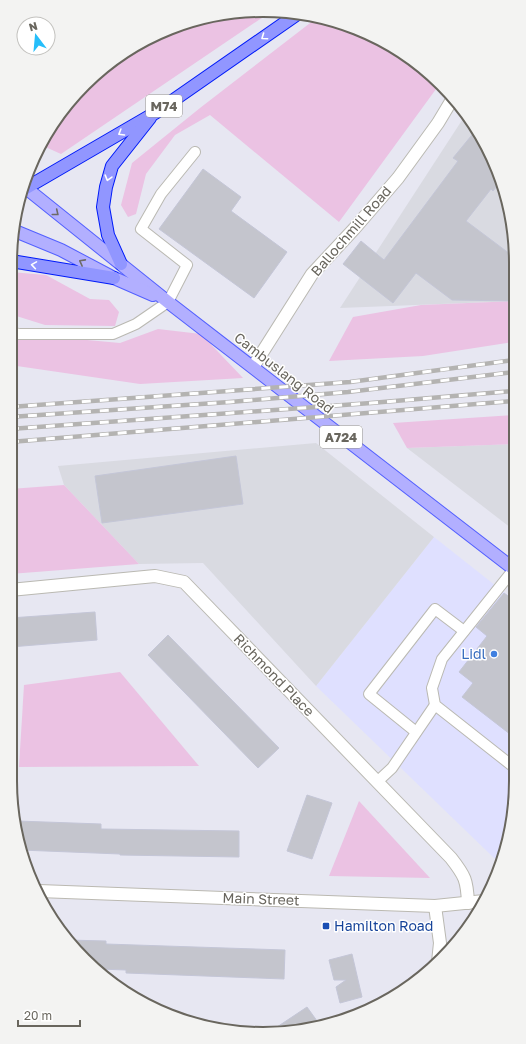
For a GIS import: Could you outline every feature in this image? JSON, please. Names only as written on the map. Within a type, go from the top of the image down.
[{"type":"highway","name":"M74","points":[[29,186],[155,112],[291,19]]},
{"type":"highway","name":"M74","points":[[121,264],[108,235],[103,207],[106,187],[112,166],[155,112]]},
{"type":"highway","points":[[17,262],[114,278]]},
{"type":"main road","name":"Cambuslang Road","points":[[28,190],[168,302],[509,566]]},
{"type":"main road","name":"Cambuslang Road","points":[[19,233],[61,250],[114,278],[168,302]]},
{"type":"street","name":"Ballochmill Road","points":[[253,367],[312,274],[354,229],[398,178],[450,103]]},
{"type":"street","name":"Richmond Place","points":[[17,589],[155,576],[184,582],[451,858],[463,873],[467,885],[468,903]]},
{"type":"street","name":"Main Street","points":[[43,891],[435,906],[477,902]]},
{"type":"street","points":[[435,906],[440,943],[439,953]]},
{"type":"lane","points":[[17,334],[113,334],[136,324],[168,302],[187,265],[141,229],[161,194],[195,152]]},
{"type":"lane","points":[[509,576],[442,659],[432,688],[435,705],[509,763]]},
{"type":"lane","points":[[416,732],[369,694],[435,609],[464,631]]},
{"type":"lane","points":[[378,781],[392,768],[435,705]]},
{"type":"shaded area","points":[[263,17],[61,154],[46,147],[58,126],[89,89],[126,58],[154,42],[199,25],[231,19]]},
{"type":"shaded area","points":[[311,22],[327,25],[372,42],[400,58],[436,88],[339,222],[210,115],[175,135],[146,174],[136,214],[128,217],[121,205],[132,163],[200,108]]},
{"type":"shaded area","points":[[463,119],[484,154],[501,199],[507,231],[509,301],[340,308]]},
{"type":"shaded area","points":[[17,273],[46,275],[90,299],[109,300],[119,312],[115,326],[45,325],[17,316]]},
{"type":"shaded area","points":[[509,301],[509,343],[423,356],[329,361],[353,317],[421,305]]},
{"type":"shaded area","points":[[158,329],[201,334],[243,378],[140,384],[17,366],[17,334],[120,343]]},
{"type":"shaded area","points":[[509,415],[509,444],[407,448],[393,423]]},
{"type":"shaded area","points":[[316,443],[434,537],[316,686],[203,563],[139,564],[64,485],[58,466]]},
{"type":"shaded area","points":[[509,444],[509,526],[407,448]]},
{"type":"shaded area","points":[[64,485],[139,564],[17,573],[17,488]]},
{"type":"shaded area","points":[[434,537],[509,596],[509,781],[507,813],[501,845],[496,858],[494,858],[316,686]]},
{"type":"shaded area","points":[[120,672],[199,766],[19,767],[24,685]]},
{"type":"shaded area","points":[[359,801],[430,878],[329,876]]},
{"type":"building","points":[[473,134],[484,154],[497,186],[493,191],[491,189],[466,221],[508,253],[509,301],[452,300],[416,273],[393,303],[343,264],[361,241],[384,260],[458,161],[453,158]]},
{"type":"building","points":[[203,169],[241,197],[231,211],[287,252],[254,298],[159,229]]},
{"type":"building","points":[[236,456],[243,504],[102,523],[95,476]]},
{"type":"building","name":"Lidl","points":[[504,593],[509,597],[509,733],[462,697],[473,683],[459,672],[487,636],[476,627]]},
{"type":"building","points":[[95,612],[97,640],[17,646],[17,618]]},
{"type":"building","points":[[168,635],[279,748],[258,768],[148,655]]},
{"type":"building","points":[[307,795],[332,803],[312,859],[287,851]]},
{"type":"building","points":[[21,821],[101,824],[101,829],[239,831],[239,857],[27,850]]},
{"type":"building","points":[[76,940],[106,941],[106,944],[285,950],[284,979],[126,973],[126,970],[105,969]]},
{"type":"building","points":[[352,954],[362,997],[340,1003],[336,987],[346,980],[334,980],[329,960]]},
{"type":"building","points":[[307,1007],[317,1021],[295,1025],[278,1026]]},
{"type":"railway","points":[[17,406],[350,382],[509,361]]},
{"type":"railway","points":[[17,417],[230,402],[348,392],[509,373]]},
{"type":"railway","points":[[17,428],[509,391]]},
{"type":"railway","points":[[17,441],[509,401]]},
{"type":"place","name":"Lidl","points":[[494,654]]},
{"type":"place","name":"Hamilton Road","points":[[326,926]]}]
